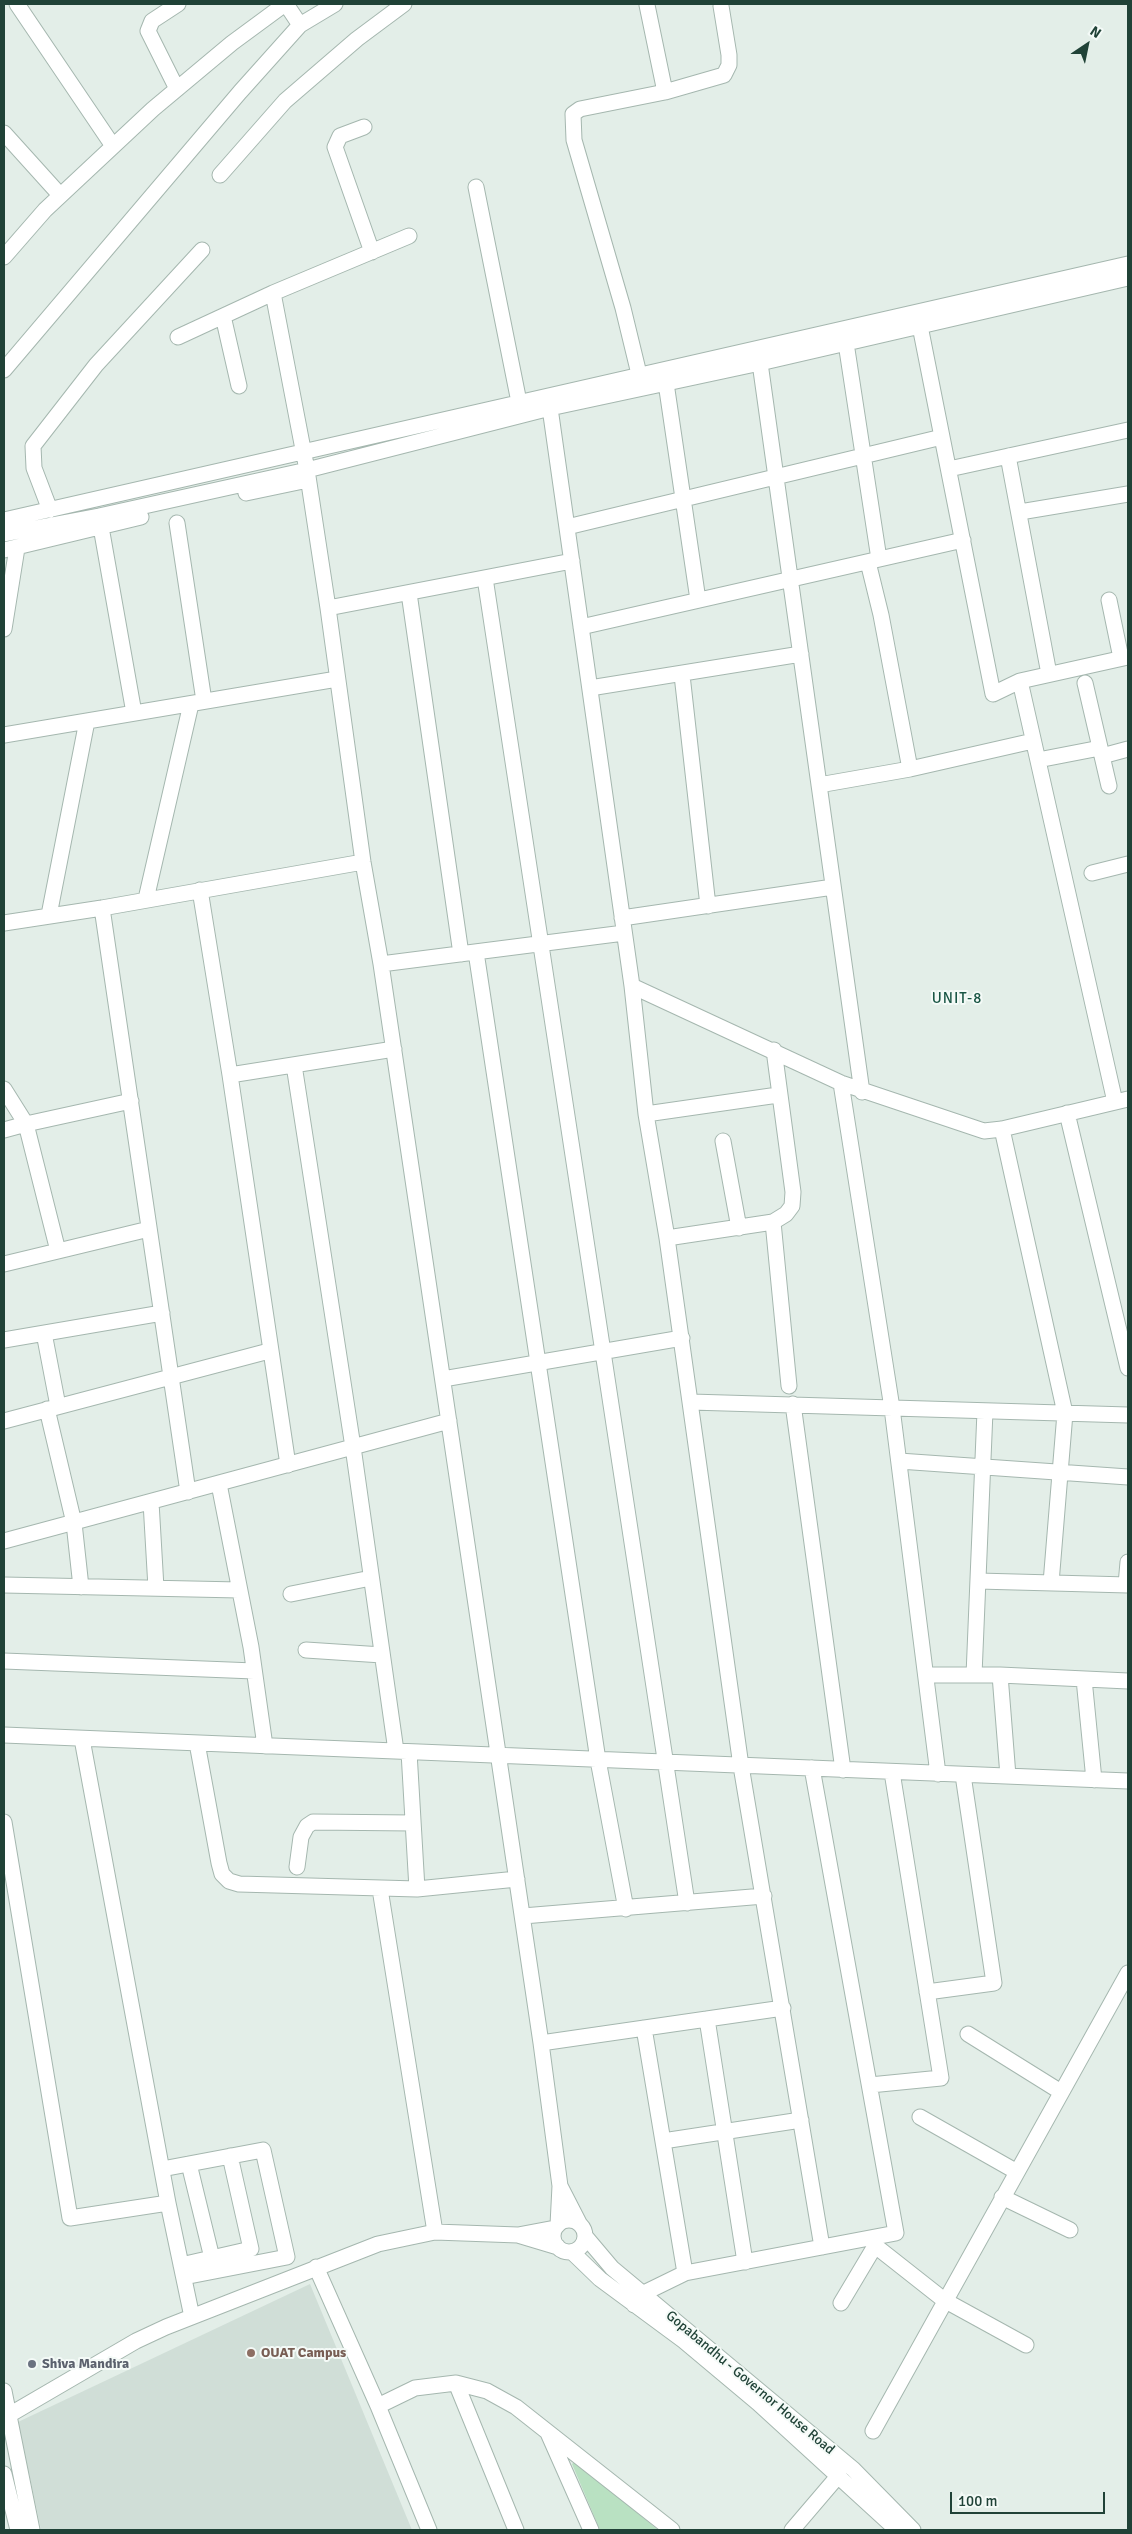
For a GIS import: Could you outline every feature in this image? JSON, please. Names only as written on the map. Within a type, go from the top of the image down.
[{"type":"street","points":[[18,4],[113,146]]},
{"type":"street","points":[[177,89],[148,31],[152,21],[178,4]]},
{"type":"street","points":[[4,256],[25,230],[113,146],[177,89],[286,4],[300,25]]},
{"type":"street","points":[[4,370],[240,92],[300,25],[335,4]]},
{"type":"street","points":[[220,175],[285,101],[357,39],[404,4]]},
{"type":"street","points":[[647,5],[666,92]]},
{"type":"street","points":[[639,374],[624,308],[574,140],[572,114],[580,109],[666,92],[716,79],[727,70],[729,55],[722,6]]},
{"type":"street","points":[[364,127],[337,139],[335,153],[372,252]]},
{"type":"street","points":[[4,135],[60,196]]},
{"type":"street","points":[[476,186],[519,402]]},
{"type":"street","points":[[178,337],[273,293],[409,236]]},
{"type":"street","points":[[50,510],[34,468],[33,446],[96,365],[202,250]]},
{"type":"street","points":[[4,520],[1128,264]]},
{"type":"street","points":[[4,629],[10,549],[307,475],[550,408],[760,364],[1128,278]]},
{"type":"street","points":[[273,293],[307,475],[328,608],[364,862],[394,1049],[541,2043],[560,2186],[554,2242],[565,2250]]},
{"type":"street","points":[[223,316],[239,386]]},
{"type":"street","points":[[920,326],[994,694],[1020,680],[1125,657],[1109,600]]},
{"type":"street","points":[[846,343],[863,456],[873,560],[881,614],[910,768]]},
{"type":"street","points":[[760,364],[862,1092]]},
{"type":"street","points":[[666,383],[698,600]]},
{"type":"street","points":[[550,408],[632,986],[646,1114],[682,1338],[741,1766],[822,2247]]},
{"type":"street","points":[[949,469],[1128,430]]},
{"type":"street","points":[[567,527],[942,437]]},
{"type":"street","points":[[1008,456],[1050,674]]},
{"type":"street","points":[[4,534],[307,475]]},
{"type":"street","points":[[1020,512],[1128,494]]},
{"type":"street","points":[[146,899],[198,702],[177,523]]},
{"type":"street","points":[[101,527],[134,713]]},
{"type":"street","points":[[581,627],[963,540]]},
{"type":"street","points":[[328,608],[572,561]]},
{"type":"street","points":[[485,578],[539,943],[604,1352],[687,1903]]},
{"type":"street","points":[[409,593],[538,1362],[598,1760],[626,1908]]},
{"type":"street","points":[[590,688],[801,654]]},
{"type":"street","points":[[682,674],[708,906]]},
{"type":"street","points":[[4,735],[338,679]]},
{"type":"street","points":[[632,986],[862,1092],[984,1131],[1122,1100],[1033,741],[1020,680]]},
{"type":"street","points":[[1085,683],[1109,786]]},
{"type":"street","points":[[49,915],[87,721]]},
{"type":"street","points":[[819,785],[910,768],[1033,741]]},
{"type":"street","points":[[1038,760],[1128,749]]},
{"type":"street","points":[[4,923],[102,908],[364,862]]},
{"type":"street","points":[[1092,873],[1128,864]]},
{"type":"street","points":[[381,964],[539,943],[708,906],[833,888]]},
{"type":"street","points":[[200,890],[230,1075],[269,1350],[288,1465]]},
{"type":"street","points":[[102,908],[188,1492]]},
{"type":"street","points":[[230,1075],[394,1049]]},
{"type":"street","points":[[667,1238],[773,1222],[786,1214],[794,1201],[778,1095],[774,1050]]},
{"type":"street","points":[[294,1065],[353,1447],[382,1655],[402,1752],[413,1823],[417,1889]]},
{"type":"street","points":[[841,1083],[892,1408],[938,1774]]},
{"type":"street","points":[[4,1089],[26,1124],[58,1251]]},
{"type":"street","points":[[646,1114],[778,1095]]},
{"type":"street","points":[[4,1130],[131,1102]]},
{"type":"street","points":[[1067,1113],[1128,1368]]},
{"type":"street","points":[[1002,1128],[1065,1413],[1051,1583]]},
{"type":"street","points":[[723,1141],[739,1228]]},
{"type":"street","points":[[773,1222],[789,1386]]},
{"type":"street","points":[[4,1264],[149,1229]]},
{"type":"street","points":[[4,1340],[162,1313]]},
{"type":"street","points":[[44,1333],[52,1407],[74,1522],[81,1587]]},
{"type":"street","points":[[443,1379],[682,1338]]},
{"type":"street","points":[[5,1415],[52,1407],[269,1350]]},
{"type":"street","points":[[690,1402],[1128,1415]]},
{"type":"street","points":[[793,1404],[843,1770]]},
{"type":"street","points":[[974,1674],[985,1411]]},
{"type":"street","points":[[4,1541],[449,1421]]},
{"type":"street","points":[[899,1461],[1128,1477]]},
{"type":"street","points":[[219,1484],[254,1671],[265,1746]]},
{"type":"street","points":[[151,1502],[156,1588]]},
{"type":"street","points":[[978,1580],[1127,1585],[1128,1562]]},
{"type":"street","points":[[291,1594],[371,1578]]},
{"type":"street","points":[[4,1585],[239,1590]]},
{"type":"street","points":[[306,1650],[382,1655]]},
{"type":"street","points":[[4,1661],[254,1671]]},
{"type":"street","points":[[927,1675],[1000,1674],[1128,1681]]},
{"type":"street","points":[[1000,1674],[1008,1776]]},
{"type":"street","points":[[1084,1679],[1094,1780]]},
{"type":"street","points":[[4,1736],[1128,1781]]},
{"type":"street","points":[[82,1739],[168,2203],[192,2316]]},
{"type":"street","points":[[197,1743],[219,1863],[222,1874],[229,1882],[239,1884],[417,1889],[517,1879]]},
{"type":"street","points":[[638,2299],[685,2273],[896,2233],[812,1768]]},
{"type":"street","points":[[870,2085],[941,2078],[892,1772]]},
{"type":"street","points":[[927,1992],[994,1983],[963,1775]]},
{"type":"street","points":[[4,1822],[70,2218],[168,2203]]},
{"type":"street","points":[[297,1867],[301,1838],[307,1826],[313,1822],[413,1823]]},
{"type":"street","points":[[380,1889],[435,2232]]},
{"type":"street","points":[[522,1916],[764,1896]]},
{"type":"street","points":[[873,2431],[944,2300],[1128,1973]]},
{"type":"street","points":[[541,2043],[782,2008]]},
{"type":"street","points":[[707,2019],[745,2262]]},
{"type":"street","points":[[644,2028],[685,2273]]},
{"type":"street","points":[[968,2034],[1061,2092]]},
{"type":"street","points":[[920,2117],[1016,2172]]},
{"type":"street","points":[[663,2141],[801,2120]]},
{"type":"street","points":[[162,2169],[263,2150],[287,2257],[182,2271]]},
{"type":"street","points":[[182,2271],[212,2258],[251,2249],[230,2156]]},
{"type":"street","points":[[189,2164],[212,2258]]},
{"type":"street","name":"Gopabandhu - Governor House Road","points":[[560,2186],[582,2230],[638,2299],[839,2475],[914,2530]]},
{"type":"street","points":[[1002,2197],[1070,2230]]},
{"type":"street","points":[[6,2417],[136,2341],[192,2316],[378,2244],[435,2232],[518,2234],[557,2226],[568,2220],[582,2230],[580,2248],[565,2250],[518,2234]]},
{"type":"street","points":[[841,2303],[872,2251],[878,2248],[944,2300],[1026,2345]]},
{"type":"street","name":"Gopabandhu - Governor House Road","points":[[565,2250],[600,2279],[638,2299],[853,2469],[897,2530]]},
{"type":"street","points":[[316,2267],[378,2406],[429,2530]]},
{"type":"street","points":[[378,2406],[415,2388],[456,2383],[487,2391],[516,2407],[672,2530]]},
{"type":"street","points":[[456,2383],[516,2530]]},
{"type":"street","points":[[4,2391],[6,2417],[32,2530]]},
{"type":"street","points":[[548,2432],[591,2530]]},
{"type":"street","points":[[4,2474],[18,2530]]},
{"type":"street","points":[[792,2530],[839,2475]]},
{"type":"shaded area","name":"OUAT Campus","points":[[310,2284],[412,2530],[41,2530],[18,2422]]},
{"type":"green space","points":[[575,2461],[658,2530],[600,2530],[572,2464]]},
{"type":"place","name":"OUAT Campus","points":[[251,2353]]},
{"type":"place","name":"Shiva Mandira","points":[[32,2364]]},
{"type":"district","name":"UNIT-8","points":[[957,999]]}]
